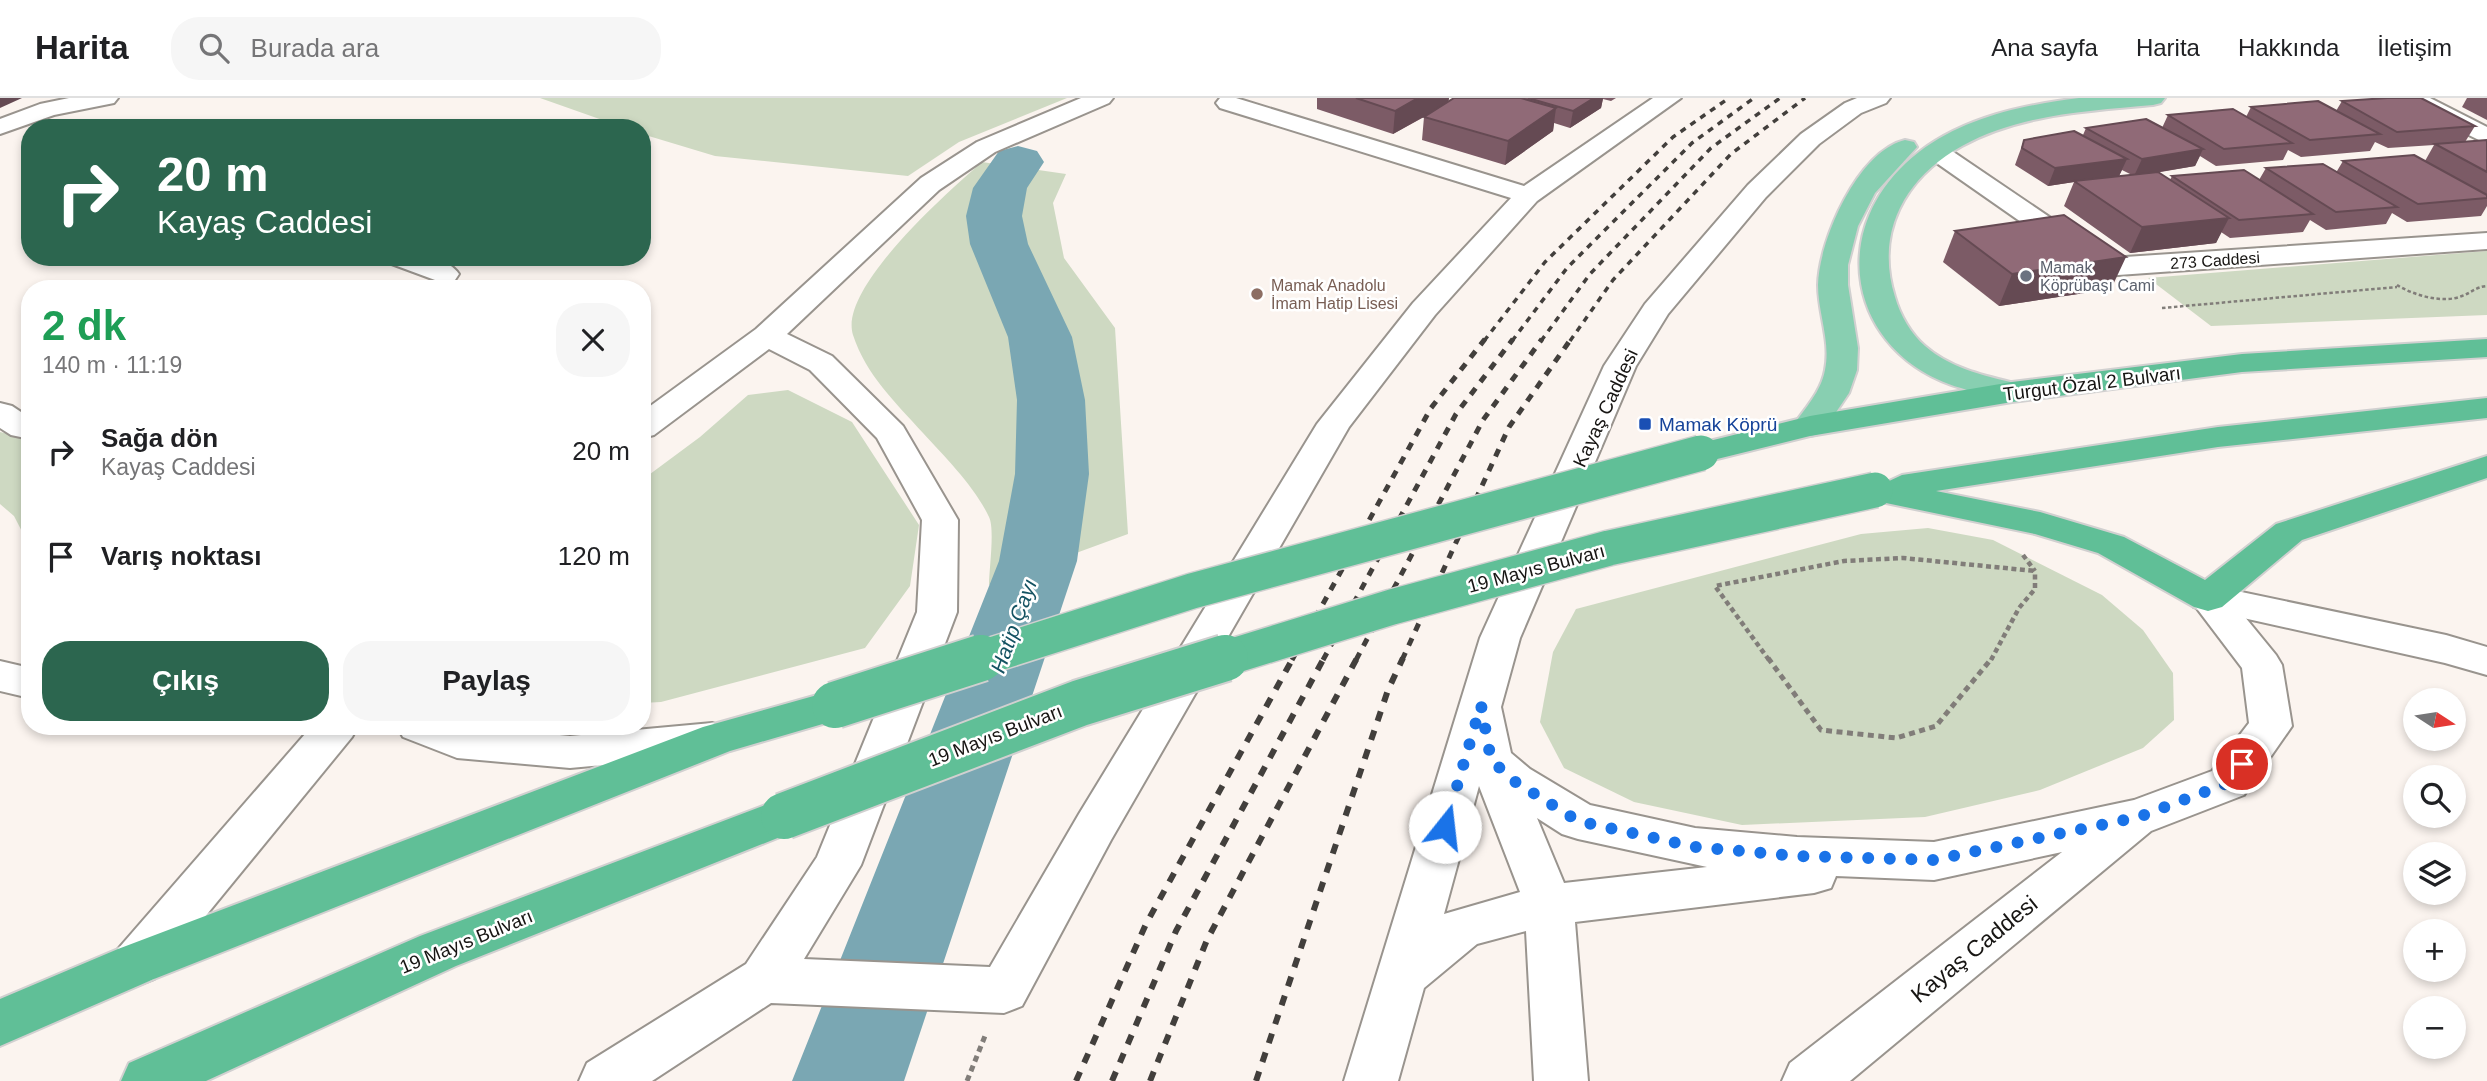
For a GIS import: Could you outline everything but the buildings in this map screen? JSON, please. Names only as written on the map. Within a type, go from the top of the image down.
[{"type":"highway","name":"Turgut Özal 2 Bulvarı","points":[[718,738],[835,705],[1192,591],[1810,426],[2011,392],[2242,363],[2487,348]]},
{"type":"highway","points":[[1875,490],[2218,437],[2487,408]]},
{"type":"highway","points":[[1875,490],[2040,524],[2111,545],[2208,598],[2289,532],[2487,466]]},
{"type":"highway","name":"19 Mayıs Bulvarı","points":[[148,1081],[438,951],[1080,703],[1392,607],[1609,548],[1875,490]]},
{"type":"highway","points":[[0,1023],[136,964],[718,738]]},
{"type":"main road","points":[[1810,426],[1833,395],[1841,371],[1842,347],[1833,285],[1835,258],[1852,206],[1869,182],[1889,159],[1933,130],[1957,120],[2052,98]]},
{"type":"main road","points":[[2011,392],[1956,378],[1914,353],[1890,323],[1875,287],[1871,264],[1881,215],[1896,189],[1915,169],[1937,152],[1976,130],[2029,114],[2153,98]]},
{"type":"street","points":[[22,119],[48,109],[106,98]]},
{"type":"street","points":[[651,421],[767,336],[930,184],[986,148],[1101,98]]},
{"type":"street","points":[[1241,98],[1228,103],[1528,195]]},
{"type":"street","points":[[764,980],[1004,990],[1095,827],[1334,424],[1424,309],[1528,195],[1669,98]]},
{"type":"street","name":"Kayaş Caddesi","points":[[1561,1081],[1549,905],[1491,760],[1481,705],[1500,638],[1620,366],[1656,310],[1757,191],[1810,139],[1853,108],[1878,98]]},
{"type":"street","points":[[2412,98],[2487,137]]},
{"type":"street","points":[[27,117],[38,119]]},
{"type":"street","points":[[0,127],[21,119]]},
{"type":"street","name":"273 Caddesi","points":[[1937,152],[2104,267],[2487,241]]},
{"type":"street","points":[[423,266],[445,274]]},
{"type":"street","points":[[606,1081],[764,980],[837,864],[937,612],[940,520],[891,433],[821,363],[767,336]]},
{"type":"street","points":[[0,413],[21,427]]},
{"type":"street","points":[[2208,598],[2445,649],[2487,661]]},
{"type":"street","name":"Kayaş Caddesi","points":[[1491,760],[1514,781],[1578,821],[1695,847],[1797,856],[1934,860],[2139,817],[2228,783],[2272,726],[2262,665],[2208,598]]},
{"type":"street","points":[[0,676],[21,681]]},
{"type":"street","points":[[1371,1081],[1481,705]]},
{"type":"street","points":[[136,964],[329,735]]},
{"type":"street","points":[[440,735],[457,742],[570,752],[718,738]]},
{"type":"street","name":"Kayaş Caddesi","points":[[1809,1081],[2139,817]]},
{"type":"street","points":[[1402,975],[1463,927],[1549,905],[1934,860]]},
{"type":"path","points":[[2397,287],[2398,281]]},
{"type":"path","points":[[2162,308],[2397,287],[2426,296],[2451,299],[2464,296],[2469,290],[2479,286],[2487,286]]},
{"type":"path","points":[[1986,512],[2035,571],[2035,589],[2019,608],[1988,666],[1936,726],[1896,738],[1821,730],[1715,586],[1844,561],[1903,558],[2035,571]]},
{"type":"green space","points":[[540,98],[1067,98],[959,142],[908,176],[715,156],[651,137],[651,119],[600,119]]},
{"type":"green space","points":[[982,162],[1066,174],[1053,203],[1064,258],[1115,328],[1128,534],[989,585],[992,531],[989,517],[959,473],[874,376],[853,335],[853,315],[862,292],[879,267],[923,217]]},
{"type":"green space","points":[[2487,251],[2487,315],[2211,326],[2148,278]]},
{"type":"green space","points":[[788,390],[852,422],[919,525],[910,586],[865,648],[651,703],[651,473],[700,437],[748,395]]},
{"type":"green space","points":[[0,432],[21,437],[21,530],[14,516],[0,504]]},
{"type":"green space","points":[[1928,528],[1993,540],[2102,595],[2143,630],[2173,673],[2174,720],[2143,748],[2040,790],[1925,817],[1742,825],[1634,802],[1564,768],[1540,722],[1553,652],[1576,609],[1861,534]]},
{"type":"waterway","name":"Hatip Çayı","points":[[848,1081],[1038,561],[1052,474],[1051,400],[1040,337],[999,244],[994,216],[1000,188],[1018,162]]},
{"type":"railway","points":[[1484,341],[1545,262],[1673,137],[1729,98]]},
{"type":"railway","points":[[1512,341],[1567,268],[1692,143],[1754,98]]},
{"type":"railway","points":[[1541,341],[1590,274],[1711,148],[1780,98]]},
{"type":"railway","points":[[1570,341],[1613,280],[1731,154],[1805,98]]},
{"type":"railway","points":[[1292,660],[1431,408],[1485,339]]},
{"type":"railway","points":[[1323,660],[1456,414],[1513,339]]},
{"type":"railway","points":[[1356,660],[1483,420],[1542,339]]},
{"type":"railway","points":[[1402,660],[1509,427],[1571,339]]},
{"type":"railway","points":[[1076,1081],[1146,924],[1293,658]]},
{"type":"railway","points":[[1112,1081],[1176,931],[1324,658]]},
{"type":"railway","points":[[1150,1081],[1207,940],[1357,658]]},
{"type":"railway","points":[[1256,1081],[1388,690],[1403,658]]},
{"type":"place","name":"Mamak Köprübaşı Cami","points":[[2026,276]]},
{"type":"place","name":"Mamak Anadolu İmam Hatip Lisesi","points":[[1257,294]]},
{"type":"place","name":"Mamak Köprü","points":[[1645,424]]},
{"type":"route","points":[[1445,827],[1481,705],[1491,760],[1514,781],[1578,821],[1695,847],[1797,856],[1934,860],[2139,817],[2228,783],[2242,764]]}]
